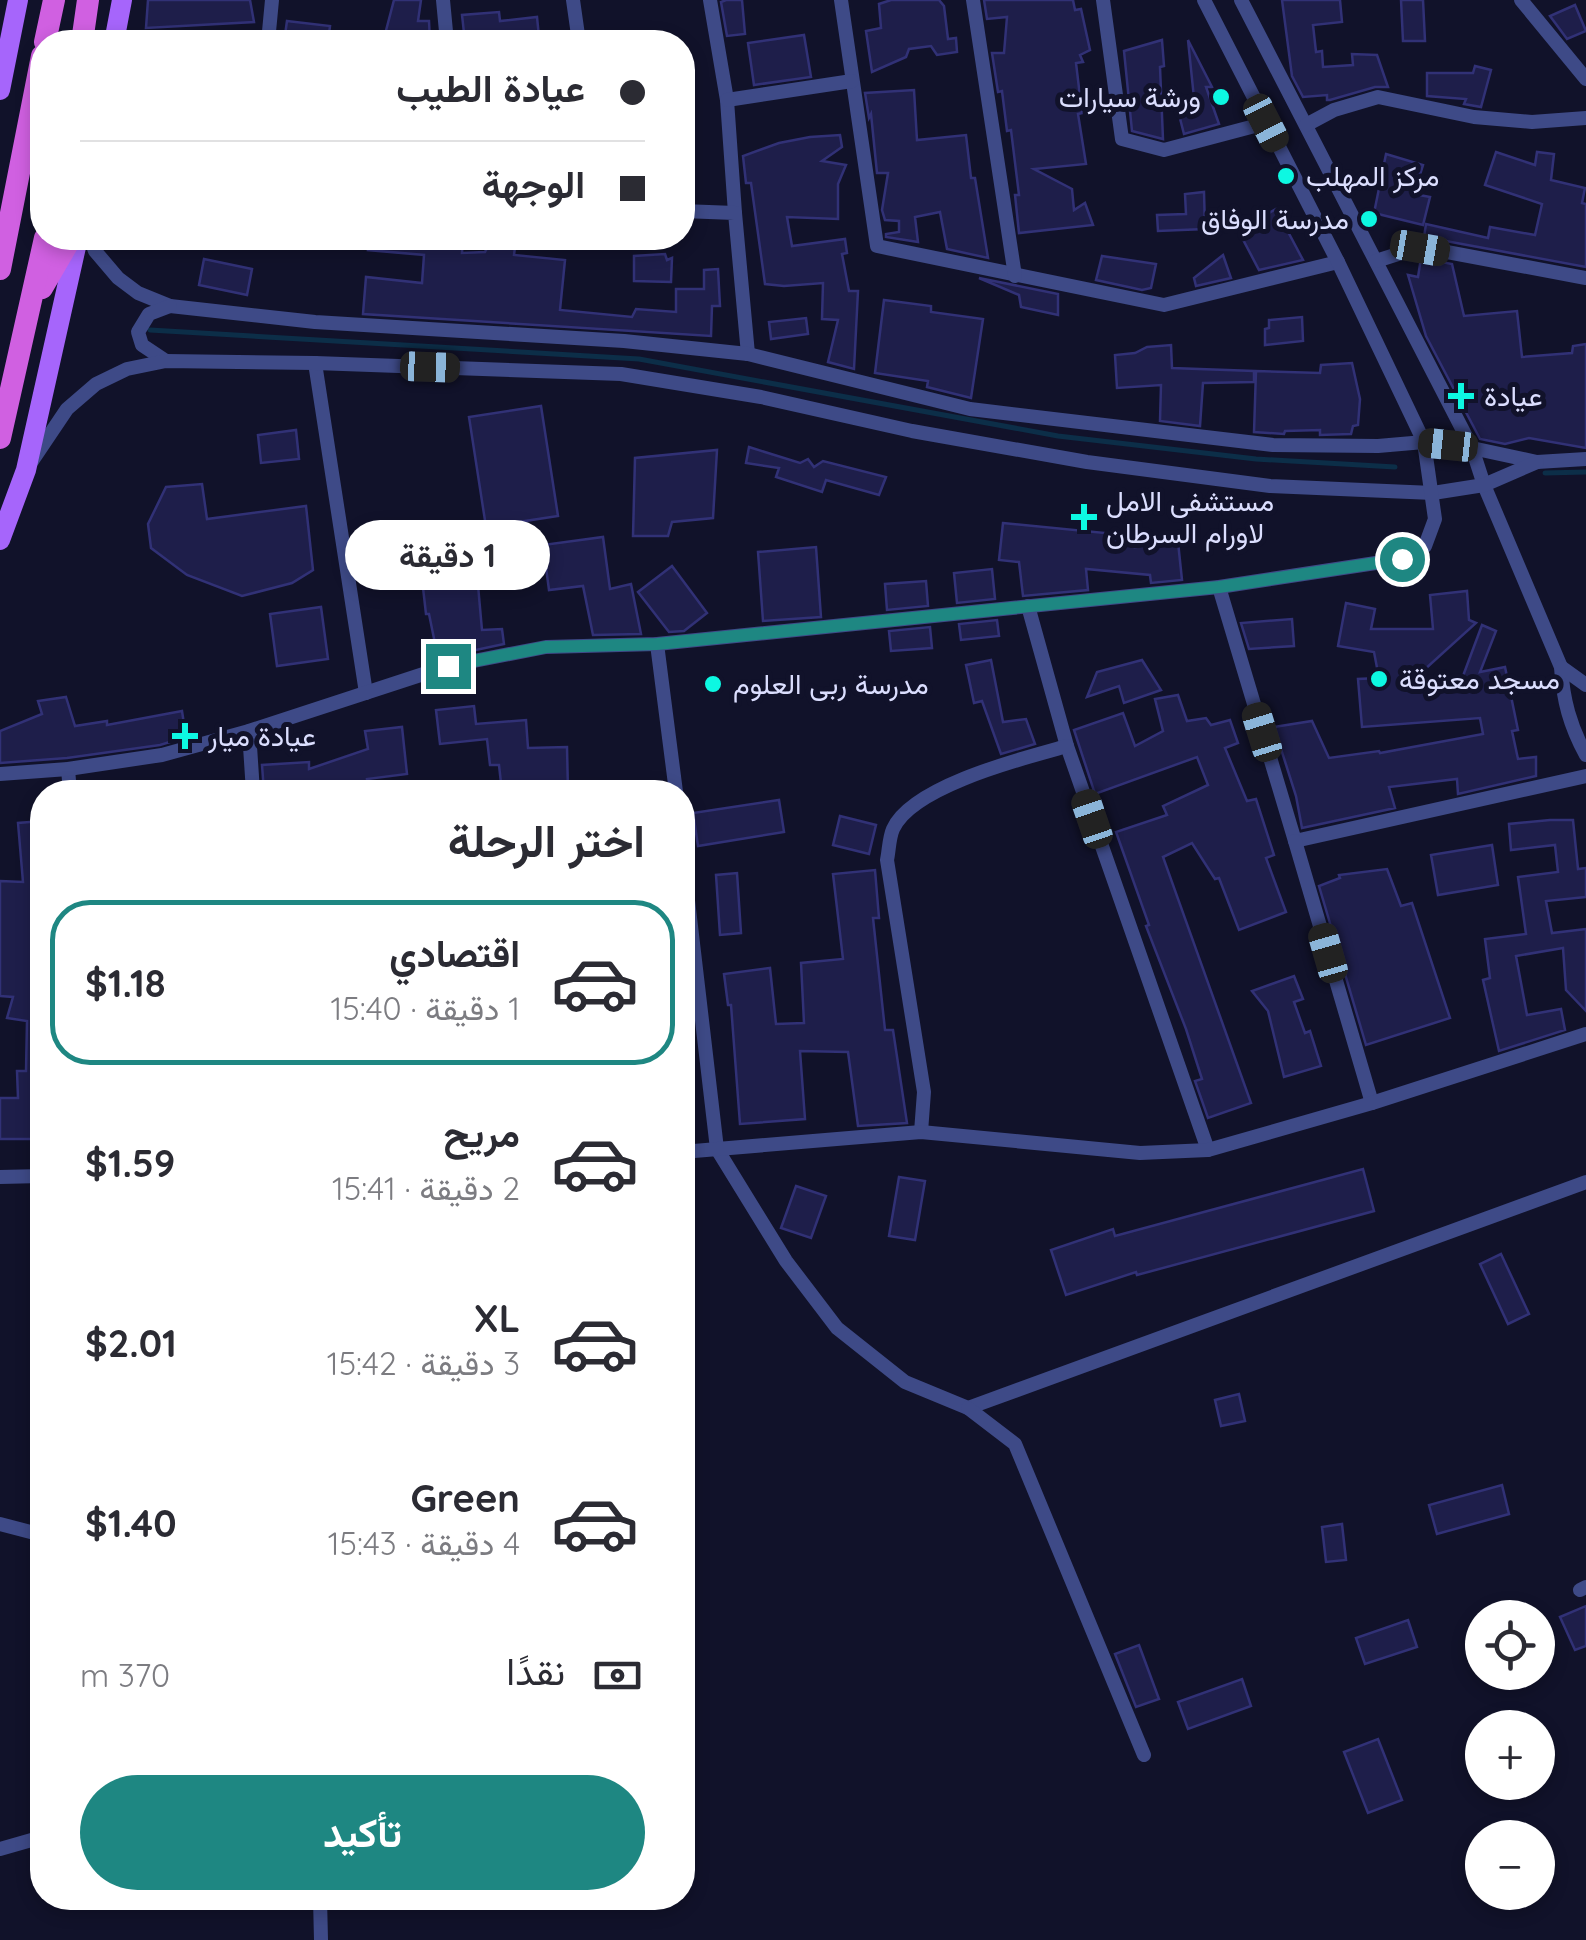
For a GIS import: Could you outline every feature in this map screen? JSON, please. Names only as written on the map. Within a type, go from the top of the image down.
[{"type":"highway","points":[[48,30],[54,0]]},
{"type":"highway","points":[[84,30],[88,0]]},
{"type":"highway","points":[[86,30],[98,0]]},
{"type":"highway","points":[[0,269],[30,117]]},
{"type":"highway","points":[[0,438],[43,250]]},
{"type":"highway","points":[[32,304],[66,250]]},
{"type":"main road","points":[[0,90],[18,0]]},
{"type":"main road","points":[[116,30],[122,0]]},
{"type":"main road","points":[[0,540],[26,470],[72,250]]},
{"type":"street","points":[[269,30],[272,0]]},
{"type":"street","points":[[443,0],[446,30]]},
{"type":"street","points":[[573,0],[577,30]]},
{"type":"street","points":[[710,0],[727,100],[748,354]]},
{"type":"street","points":[[841,0],[877,246],[1164,305],[1338,262]]},
{"type":"street","points":[[973,0],[1015,276]]},
{"type":"street","points":[[1102,0],[1122,139],[1164,150],[1266,123]]},
{"type":"street","points":[[0,774],[68,770],[162,755],[448,666],[546,647],[657,644],[1219,587],[1402,559],[1425,546],[1435,520],[1424,442],[1338,262],[1204,0]]},
{"type":"street","points":[[1241,0],[1472,448],[1561,666],[1562,694],[1571,728],[1586,755]]},
{"type":"street","points":[[1521,0],[1586,80]]},
{"type":"street","points":[[727,100],[852,81]]},
{"type":"street","points":[[1306,125],[1334,110],[1378,97],[1474,116],[1532,122],[1586,118]]},
{"type":"street","points":[[695,211],[735,213]]},
{"type":"street","points":[[1376,261],[1420,248],[1586,278]]},
{"type":"street","points":[[95,250],[118,278],[138,293],[170,306],[315,322],[624,341],[748,354],[970,408],[1273,445],[1378,446],[1424,442],[1536,462],[1586,460]]},
{"type":"street","points":[[166,361],[142,345],[138,332],[149,314],[170,306]]},
{"type":"street","points":[[26,470],[68,409],[96,384],[127,370],[166,361],[621,374],[760,396],[912,431],[1087,462],[1270,486],[1433,493],[1484,484],[1536,462]]},
{"type":"street","points":[[314,363],[366,692]]},
{"type":"street","points":[[1219,587],[1372,1103]]},
{"type":"street","points":[[1028,606],[1067,746],[1208,1150]]},
{"type":"street","points":[[657,644],[674,780]]},
{"type":"street","points":[[1561,666],[1586,684]]},
{"type":"street","points":[[249,731],[252,780]]},
{"type":"street","points":[[921,1132],[924,1092],[887,860],[893,828],[916,804],[955,783],[996,766],[1067,746]]},
{"type":"street","points":[[68,770],[69,780]]},
{"type":"street","points":[[1295,841],[1586,776]]},
{"type":"street","points":[[695,960],[717,1149],[786,1261],[836,1328],[905,1382],[968,1408],[1015,1444],[1144,1755]]},
{"type":"street","points":[[695,1151],[921,1132],[1140,1153],[1208,1150],[1372,1103],[1586,1034]]},
{"type":"street","points":[[0,1173],[30,1176]]},
{"type":"street","points":[[968,1408],[1586,1182]]},
{"type":"street","points":[[0,1524],[30,1532]]},
{"type":"street","points":[[0,1849],[30,1840]]},
{"type":"street","points":[[320,1910],[321,1940]]},
{"type":"building","points":[[148,0],[250,0],[254,22],[146,28]]},
{"type":"building","points":[[394,0],[421,0],[418,21],[429,21],[429,30],[386,30]]},
{"type":"building","points":[[742,0],[745,34],[727,36],[721,2]]},
{"type":"building","points":[[891,0],[939,0],[944,6],[948,39],[956,38],[957,52],[937,55],[931,46],[909,49],[906,57],[872,72],[866,31],[881,28],[879,4]]},
{"type":"building","points":[[984,0],[1073,0],[1075,10],[1081,9],[1090,50],[1080,55],[1083,62],[1076,63],[1082,113],[1078,114],[1086,164],[1034,169],[1072,189],[1074,210],[1085,203],[1093,225],[1019,233],[1011,130],[1007,131],[992,53],[1004,53],[1007,17],[987,19]]},
{"type":"building","points":[[1282,0],[1340,0],[1342,22],[1313,25],[1316,52],[1322,51],[1323,67],[1353,65],[1352,54],[1377,55],[1388,87],[1330,100],[1327,95],[1303,97],[1292,76]]},
{"type":"building","points":[[1401,0],[1423,0],[1425,41],[1403,41]]},
{"type":"building","points":[[1575,5],[1586,31],[1567,39],[1550,16]]},
{"type":"building","points":[[499,12],[500,21],[537,17],[538,30],[464,30],[462,15]]},
{"type":"building","points":[[287,21],[330,26],[330,30],[286,30]]},
{"type":"building","points":[[804,35],[811,77],[754,85],[748,43]]},
{"type":"building","points":[[1162,40],[1163,139],[1132,131],[1124,51]]},
{"type":"building","points":[[1188,40],[1212,87],[1206,87],[1219,124],[1184,134],[1175,99],[1194,98]]},
{"type":"building","points":[[1475,66],[1491,70],[1481,107],[1464,104],[1466,99],[1427,96],[1427,73],[1473,73]]},
{"type":"building","points":[[914,90],[917,140],[966,135],[988,258],[947,249],[940,212],[915,217],[918,242],[886,237],[899,232],[899,221],[885,220],[882,210],[888,173],[877,173],[865,93]]},
{"type":"building","points":[[840,135],[842,147],[822,161],[846,165],[838,184],[838,219],[787,217],[792,246],[845,239],[847,253],[842,254],[849,291],[858,291],[854,369],[828,362],[838,320],[822,319],[823,283],[765,284],[751,183],[746,183],[743,156],[779,143]]},
{"type":"building","points":[[1496,152],[1535,165],[1537,152],[1554,154],[1551,180],[1585,188],[1582,203],[1586,204],[1586,267],[1424,237],[1426,224],[1488,238],[1490,227],[1535,235],[1542,204],[1485,185]]},
{"type":"building","points":[[1386,154],[1423,165],[1414,194],[1430,197],[1423,225],[1374,213]]},
{"type":"building","points":[[1204,192],[1205,229],[1158,231],[1157,215],[1186,214],[1185,194]]},
{"type":"building","points":[[1276,209],[1303,260],[1259,270],[1238,230]]},
{"type":"building","points":[[368,250],[462,250],[462,253],[515,250],[514,255],[565,260],[560,310],[632,317],[636,309],[676,312],[676,289],[704,289],[704,270],[718,269],[720,306],[712,306],[711,336],[363,314],[366,277],[422,283],[424,255]]},
{"type":"building","points":[[665,254],[667,260],[672,258],[671,282],[634,281],[634,256]]},
{"type":"building","points":[[1223,255],[1231,278],[1196,286],[1194,278]]},
{"type":"building","points":[[1102,256],[1156,264],[1151,288],[1142,290],[1096,280]]},
{"type":"building","points":[[1421,258],[1452,264],[1464,316],[1517,311],[1522,357],[1572,353],[1573,346],[1586,344],[1586,448],[1529,438],[1505,444],[1480,439],[1426,336],[1408,275],[1418,277]]},
{"type":"building","points":[[204,259],[252,269],[247,295],[199,285]]},
{"type":"building","points":[[979,278],[1058,294],[1058,315],[1021,307],[1019,295]]},
{"type":"building","points":[[884,300],[983,319],[971,398],[927,387],[928,381],[875,373]]},
{"type":"building","points":[[1302,317],[1303,341],[1265,345],[1269,320]]},
{"type":"building","points":[[806,318],[808,334],[771,339],[769,322]]},
{"type":"building","points":[[1171,345],[1172,368],[1254,371],[1254,382],[1203,383],[1200,426],[1160,421],[1161,385],[1117,388],[1115,355]]},
{"type":"building","points":[[1352,363],[1360,399],[1358,425],[1353,426],[1351,434],[1320,435],[1320,430],[1254,432],[1256,371],[1320,373],[1321,365]]},
{"type":"building","points":[[541,406],[558,516],[486,527],[469,417]]},
{"type":"building","points":[[296,430],[299,459],[261,463],[258,435]]},
{"type":"building","points":[[749,447],[800,463],[808,459],[814,467],[823,461],[886,477],[879,495],[826,480],[822,492],[776,477],[779,468],[746,463]]},
{"type":"building","points":[[717,450],[713,518],[672,522],[668,536],[633,536],[635,458]]},
{"type":"building","points":[[202,484],[207,519],[306,506],[313,570],[292,583],[242,596],[187,575],[151,548],[148,524],[166,487]]},
{"type":"building","points":[[1003,523],[1136,536],[1135,547],[1178,542],[1182,580],[1151,583],[1150,575],[1086,569],[1088,590],[1023,596],[1019,562],[999,560]]},
{"type":"building","points":[[603,537],[610,589],[631,584],[641,634],[593,635],[583,586],[549,590],[543,545]]},
{"type":"building","points":[[816,547],[821,617],[763,621],[758,552]]},
{"type":"building","points":[[672,566],[707,613],[684,631],[669,632],[638,592]]},
{"type":"building","points":[[992,569],[995,599],[957,603],[954,573]]},
{"type":"building","points":[[477,574],[482,630],[502,629],[504,644],[438,658],[426,614],[422,579]]},
{"type":"building","points":[[926,581],[928,606],[887,610],[885,584]]},
{"type":"building","points":[[1467,591],[1469,620],[1476,623],[1413,680],[1463,676],[1482,625],[1496,631],[1480,672],[1505,667],[1518,730],[1512,731],[1518,759],[1536,757],[1536,776],[1458,794],[1457,779],[1389,787],[1395,808],[1302,828],[1274,727],[1312,721],[1329,758],[1483,734],[1480,718],[1362,727],[1358,679],[1379,678],[1374,652],[1338,646],[1346,603],[1375,609],[1371,629],[1433,629],[1430,595]]},
{"type":"building","points":[[321,607],[328,659],[277,666],[270,614]]},
{"type":"building","points":[[1292,619],[1294,646],[1249,649],[1241,623]]},
{"type":"building","points":[[997,620],[999,636],[961,640],[959,624]]},
{"type":"building","points":[[930,627],[932,648],[891,651],[889,631]]},
{"type":"building","points":[[991,660],[1003,722],[1026,719],[1035,744],[1001,754],[982,701],[974,703],[966,665]]},
{"type":"building","points":[[1142,660],[1161,690],[1124,703],[1119,686],[1087,697],[1097,672]]},
{"type":"building","points":[[1178,695],[1187,721],[1206,718],[1211,725],[1230,720],[1238,743],[1225,748],[1247,801],[1256,799],[1274,855],[1266,858],[1286,912],[1239,930],[1219,878],[1215,879],[1192,843],[1163,857],[1251,1103],[1208,1118],[1195,1081],[1202,1079],[1186,1029],[1146,926],[1149,925],[1116,832],[1167,815],[1163,806],[1208,785],[1197,757],[1095,794],[1074,730],[1123,713],[1135,746],[1163,731],[1155,699]]},
{"type":"building","points":[[66,697],[75,726],[107,721],[107,725],[182,711],[186,737],[160,745],[67,758],[0,763],[0,731],[42,714],[38,701]]},
{"type":"building","points":[[474,706],[476,724],[526,720],[528,748],[567,747],[568,780],[501,780],[499,765],[490,765],[487,739],[440,744],[436,710]]},
{"type":"building","points":[[402,727],[407,774],[367,780],[263,780],[262,765],[309,762],[309,769],[368,749],[365,731]]},
{"type":"building","points":[[779,800],[784,832],[698,846],[695,813]]},
{"type":"building","points":[[840,816],[876,825],[869,854],[833,845]]},
{"type":"building","points":[[1573,820],[1578,869],[1586,868],[1586,897],[1546,901],[1552,933],[1586,929],[1586,1011],[1566,990],[1563,948],[1516,956],[1527,1015],[1561,1009],[1565,1030],[1499,1051],[1483,980],[1490,978],[1485,939],[1526,934],[1518,877],[1558,872],[1555,845],[1511,850],[1509,824]]},
{"type":"building","points":[[30,822],[30,1139],[0,1139],[0,1098],[18,1098],[17,1071],[26,1071],[27,1021],[7,1018],[13,997],[0,996],[0,881],[23,882],[18,823]]},
{"type":"building","points":[[1492,845],[1498,885],[1438,895],[1431,855]]},
{"type":"building","points":[[1387,869],[1401,906],[1412,903],[1450,1018],[1366,1045],[1319,886],[1340,878],[1339,875]]},
{"type":"building","points":[[875,870],[879,918],[873,918],[885,1030],[893,1030],[907,1123],[858,1126],[848,1052],[800,1051],[805,1119],[740,1124],[731,1005],[724,974],[770,968],[776,1024],[804,1023],[801,963],[843,959],[833,874]]},
{"type":"building","points":[[737,873],[741,933],[720,935],[716,875]]},
{"type":"building","points":[[1294,976],[1303,999],[1294,1002],[1305,1033],[1310,1031],[1321,1066],[1284,1077],[1268,1011],[1252,991]]},
{"type":"building","points":[[1363,1169],[1374,1211],[1137,1275],[1136,1272],[1066,1295],[1051,1250],[1113,1229],[1115,1236]]},
{"type":"building","points":[[899,1177],[925,1181],[915,1240],[889,1236]]},
{"type":"building","points":[[796,1186],[826,1196],[811,1238],[781,1228]]},
{"type":"building","points":[[1501,1254],[1529,1314],[1508,1324],[1480,1264]]},
{"type":"building","points":[[1239,1394],[1245,1421],[1221,1426],[1215,1400]]},
{"type":"building","points":[[1502,1485],[1509,1514],[1437,1534],[1429,1505]]},
{"type":"building","points":[[1342,1524],[1346,1560],[1326,1562],[1322,1527]]},
{"type":"building","points":[[1586,1606],[1586,1646],[1575,1650],[1560,1617]]},
{"type":"building","points":[[1408,1620],[1417,1647],[1365,1664],[1356,1638]]},
{"type":"building","points":[[1139,1645],[1159,1699],[1136,1707],[1115,1654]]},
{"type":"building","points":[[1242,1679],[1251,1706],[1188,1729],[1178,1702]]},
{"type":"building","points":[[1378,1739],[1402,1800],[1368,1813],[1344,1752]]},
{"type":"waterway","points":[[150,330],[639,359],[1058,436],[1256,459],[1395,467]]},
{"type":"waterway","points":[[1545,473],[1586,472]]},
{"type":"place","name":"ورشة سيارات","points":[[1221,97]]},
{"type":"place","name":"مركز المهلب","points":[[1286,176]]},
{"type":"place","name":"مدرسة الوفاق","points":[[1369,219]]},
{"type":"place","name":"عيادة","points":[[1461,396]]},
{"type":"place","name":"مستشفى الامل لاورام السرطان","points":[[1084,517]]},
{"type":"place","name":"مسجد معتوقة","points":[[1379,679]]},
{"type":"place","name":"مدرسة ربى العلوم","points":[[713,684]]},
{"type":"place","name":"عيادة ميار","points":[[185,736]]},
{"type":"route","points":[[448,666],[546,647],[657,644],[1219,587],[1402,559]]}]
